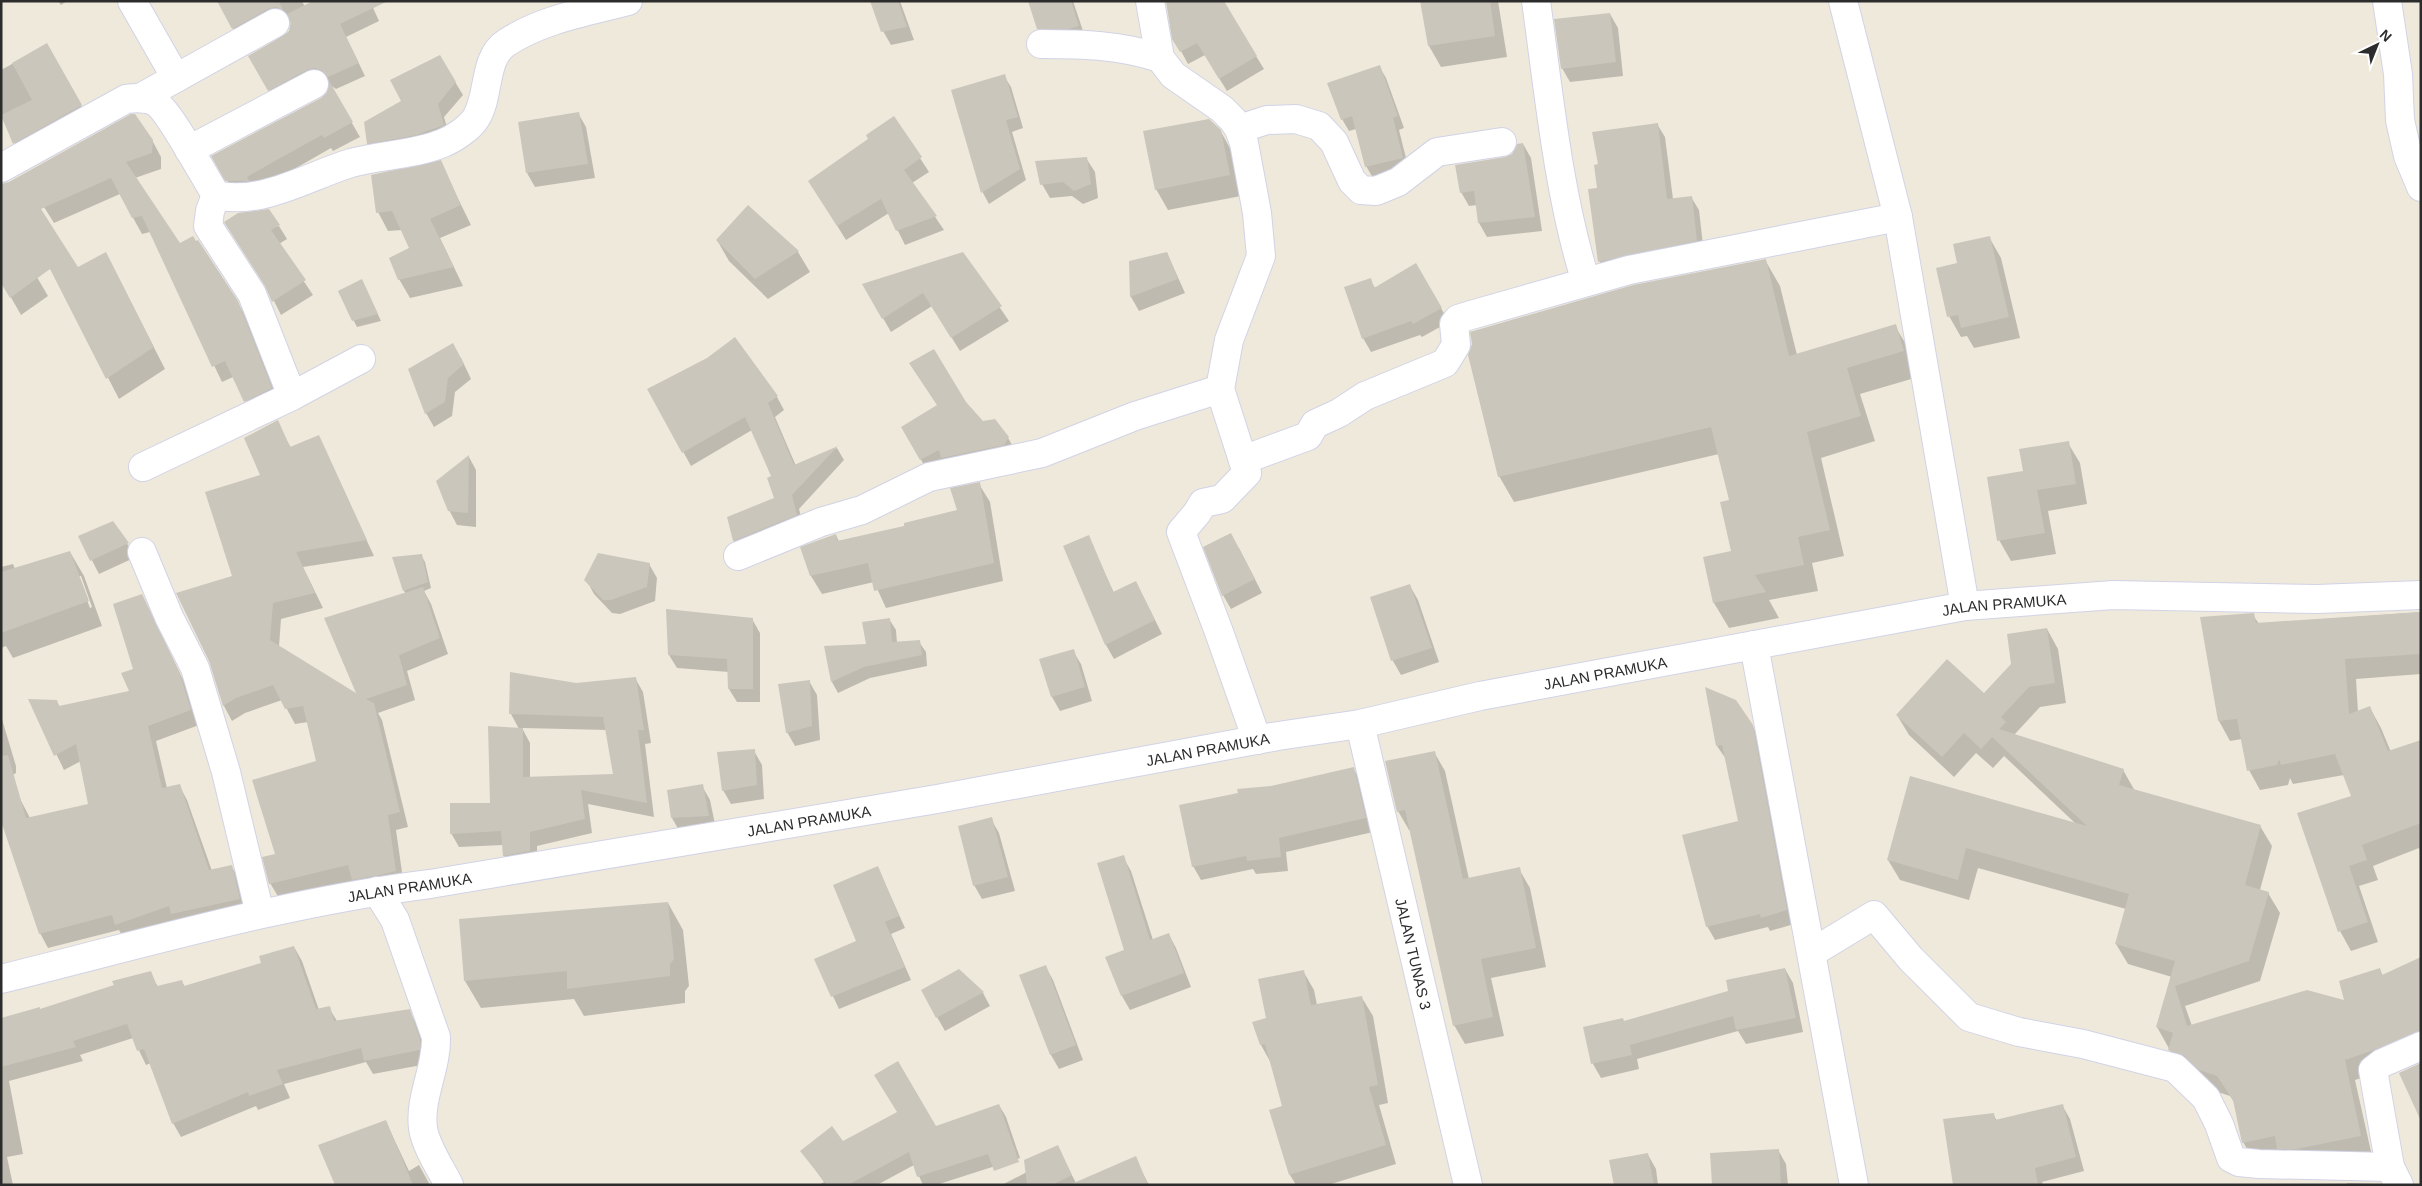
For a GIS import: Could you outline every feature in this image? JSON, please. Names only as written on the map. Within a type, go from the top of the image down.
[{"type":"street","points":[[132,1],[176,78]]},
{"type":"street","points":[[216,195],[247,197],[294,184],[350,164],[426,148],[449,140],[476,119],[494,58],[504,44],[537,26],[628,1]]},
{"type":"street","points":[[1150,1],[1160,58],[1173,75],[1222,109],[1239,129],[1244,143],[1257,213],[1261,256],[1228,340],[1220,389],[1247,473],[1222,499],[1203,502],[1197,513],[1181,532],[1257,740]]},
{"type":"street","points":[[1536,1],[1556,138],[1578,256],[1586,282]]},
{"type":"street","points":[[1843,1],[1898,217],[1965,606]]},
{"type":"street","points":[[2387,1],[2398,74],[2400,120],[2408,156],[2421,187]]},
{"type":"street","points":[[140,98],[275,23]]},
{"type":"street","points":[[1041,44],[1098,44],[1137,50],[1160,58]]},
{"type":"street","points":[[189,150],[314,84]]},
{"type":"street","points":[[1,168],[126,99],[140,98],[155,101],[176,126],[216,195]]},
{"type":"street","points":[[1239,129],[1267,120],[1296,119],[1319,126],[1334,142],[1352,180],[1361,190],[1376,191],[1398,182],[1437,152],[1502,142]]},
{"type":"street","points":[[216,195],[210,211],[208,226],[252,294],[292,396]]},
{"type":"street","points":[[1242,460],[1308,436],[1315,424],[1340,413],[1365,396],[1445,363],[1456,345],[1454,324],[1458,320],[1629,270],[1898,217]]},
{"type":"street","points":[[143,467],[292,396],[361,359]]},
{"type":"street","points":[[738,556],[821,522],[862,510],[929,477],[1042,454],[1135,416],[1220,389]]},
{"type":"street","points":[[142,552],[169,617],[195,668],[226,772],[260,914]]},
{"type":"street","name":"JALAN PRAMUKA","points":[[1,979],[260,914],[377,891],[430,884],[937,799],[1257,740],[1360,724],[1480,696],[1965,606],[2113,595],[2317,599],[2421,594]]},
{"type":"street","points":[[1754,645],[1813,952],[1854,1185]]},
{"type":"street","name":"JALAN TUNAS 3","points":[[1360,724],[1468,1185]]},
{"type":"street","points":[[377,891],[394,920],[436,1037],[436,1054],[422,1108],[423,1130],[449,1185]]},
{"type":"street","points":[[1813,952],[1874,915],[1911,959],[1969,1018],[2019,1032],[2083,1044],[2175,1068],[2206,1098],[2220,1124],[2227,1151],[2231,1158],[2239,1162],[2394,1176],[2374,1070],[2382,1063],[2421,1046]]},
{"type":"building","points":[[217,1],[279,1],[283,10],[276,7],[268,9],[232,29]]},
{"type":"building","points":[[313,1],[388,1],[340,24],[359,63],[328,77],[322,71],[315,68],[307,70],[268,91],[248,56],[289,31],[291,24],[287,14]]},
{"type":"building","points":[[870,1],[898,1],[907,27],[881,32]]},
{"type":"building","points":[[1028,1],[1071,1],[1079,26],[1069,29],[1037,29]]},
{"type":"building","points":[[1166,1],[1224,1],[1257,56],[1219,79],[1197,43],[1180,52],[1172,39]]},
{"type":"building","points":[[1420,1],[1490,1],[1495,36],[1428,46]]},
{"type":"building","points":[[1610,13],[1616,62],[1561,69],[1554,19]]},
{"type":"building","points":[[47,43],[82,105],[13,144],[1,115],[32,100],[12,63]]},
{"type":"building","points":[[440,55],[456,82],[438,104],[444,125],[417,135],[367,144],[364,122],[401,101],[390,80]]},
{"type":"building","points":[[1380,65],[1398,116],[1393,118],[1403,158],[1365,167],[1352,116],[1341,120],[1327,83]]},
{"type":"building","points":[[1005,74],[1018,117],[1006,120],[1020,169],[981,193],[951,90]]},
{"type":"building","points":[[328,79],[353,122],[324,138],[322,135],[273,162],[247,177],[249,181],[225,181],[211,156],[321,98],[327,92]]},
{"type":"building","points":[[579,112],[588,164],[526,173],[518,122]]},
{"type":"building","points":[[131,114],[135,114],[153,140],[152,153],[126,162],[180,243],[193,236],[196,241],[198,240],[238,301],[272,388],[244,402],[225,361],[212,367],[142,216],[132,218],[111,178],[41,209],[78,267],[106,252],[154,347],[106,379],[50,269],[10,298],[1,283],[1,184],[9,182]]},
{"type":"building","points":[[894,116],[922,157],[904,170],[937,216],[896,231],[881,199],[837,226],[808,181],[868,139],[866,135]]},
{"type":"building","points":[[1209,119],[1221,130],[1230,175],[1155,190],[1143,131]]},
{"type":"building","points":[[1658,123],[1667,199],[1692,196],[1697,241],[1598,262],[1588,189],[1597,188],[1594,165],[1598,164],[1592,132]]},
{"type":"building","points":[[1523,143],[1535,217],[1478,223],[1474,191],[1460,193],[1455,165],[1505,157],[1512,154],[1517,144]]},
{"type":"building","points":[[1087,157],[1091,184],[1074,191],[1063,182],[1040,185],[1035,161]]},
{"type":"building","points":[[441,160],[461,205],[430,219],[454,267],[398,280],[389,258],[409,248],[392,211],[376,213],[371,175]]},
{"type":"building","points":[[748,205],[799,251],[755,279],[716,240]]},
{"type":"building","points":[[269,209],[280,225],[271,230],[306,280],[272,302],[265,286],[224,222],[238,213]]},
{"type":"building","points":[[1990,236],[2009,317],[1961,328],[1958,315],[1947,317],[1936,268],[1957,263],[1953,244]]},
{"type":"building","points":[[963,252],[1002,306],[951,338],[923,293],[882,319],[862,284]]},
{"type":"building","points":[[1167,252],[1178,279],[1130,297],[1129,261]]},
{"type":"building","points":[[1766,259],[1789,356],[1896,324],[1904,351],[1847,368],[1861,416],[1807,432],[1830,530],[1798,537],[1804,565],[1755,575],[1766,592],[1713,603],[1703,557],[1731,551],[1720,502],[1729,500],[1711,427],[1498,477],[1468,355],[1472,344],[1470,332],[1633,285]]},
{"type":"building","points":[[1416,263],[1442,308],[1413,324],[1411,321],[1362,339],[1344,287],[1371,278],[1374,288]]},
{"type":"building","points":[[362,279],[378,314],[352,321],[338,291]]},
{"type":"building","points":[[735,337],[778,396],[768,403],[794,465],[838,446],[792,495],[797,515],[733,541],[727,517],[774,498],[767,478],[771,476],[745,417],[682,453],[647,389],[707,358]]},
{"type":"building","points":[[453,343],[464,364],[448,378],[445,402],[425,414],[408,369]]},
{"type":"building","points":[[934,349],[966,402],[983,421],[995,419],[1009,437],[1004,445],[941,458],[939,450],[920,460],[901,427],[937,405],[909,363]]},
{"type":"building","points":[[278,420],[290,447],[319,435],[367,540],[296,552],[315,593],[273,603],[270,640],[356,693],[324,618],[423,587],[440,638],[399,655],[407,685],[366,699],[374,703],[400,812],[388,815],[396,871],[380,875],[352,880],[348,865],[269,884],[262,857],[275,854],[252,780],[316,761],[303,706],[285,709],[273,685],[236,698],[223,706],[209,661],[176,593],[232,576],[205,492],[260,475],[244,438]]},
{"type":"building","points":[[2069,441],[2076,484],[2037,490],[2045,533],[1997,541],[1987,477],[2023,471],[2019,449]]},
{"type":"building","points":[[469,455],[468,513],[448,511],[436,481]]},
{"type":"building","points":[[980,482],[994,563],[874,591],[868,563],[810,576],[800,547],[836,534],[837,541],[904,526],[904,523],[957,510],[950,488]]},
{"type":"building","points":[[113,521],[129,543],[90,561],[78,536]]},
{"type":"building","points":[[1231,533],[1255,579],[1222,596],[1203,547]]},
{"type":"building","points":[[1089,535],[1113,592],[1136,581],[1155,620],[1105,645],[1063,546]]},
{"type":"building","points":[[70,551],[89,601],[1,633],[1,572]]},
{"type":"building","points":[[598,553],[650,563],[647,587],[611,600],[603,600],[584,580]]},
{"type":"building","points":[[422,554],[428,582],[403,591],[392,557]]},
{"type":"building","points":[[1410,584],[1432,648],[1391,661],[1370,597]]},
{"type":"building","points":[[142,594],[180,674],[191,710],[148,726],[162,788],[180,784],[209,870],[232,865],[240,899],[171,914],[169,906],[115,925],[112,915],[39,934],[1,821],[1,756],[8,755],[26,818],[88,804],[76,744],[54,756],[28,699],[57,700],[59,706],[129,691],[121,673],[133,669],[113,604]]},
{"type":"building","points":[[666,609],[753,618],[753,689],[728,689],[727,659],[668,655]]},
{"type":"building","points":[[2421,612],[2421,654],[2345,659],[2349,714],[2370,706],[2388,751],[2421,740],[2421,823],[2362,845],[2367,860],[2349,866],[2368,922],[2338,932],[2297,813],[2351,796],[2335,754],[2281,765],[2279,759],[2277,765],[2247,771],[2237,719],[2218,721],[2200,617],[2254,613],[2256,623]]},
{"type":"building","points":[[890,618],[892,642],[920,640],[922,655],[864,667],[831,682],[824,646],[866,644],[862,622]]},
{"type":"building","points":[[2047,628],[2055,683],[2029,687],[2001,717],[2006,722],[1999,729],[2124,769],[2119,785],[2261,825],[2245,885],[2269,892],[2249,961],[2175,986],[2187,1026],[2307,990],[2344,1000],[2339,981],[2380,968],[2382,975],[2421,957],[2421,1031],[2345,1060],[2361,1136],[2296,1149],[2277,1149],[2275,1136],[2242,1143],[2233,1100],[2217,1076],[2199,1070],[2185,1056],[2168,1050],[2173,1033],[2156,1027],[2175,961],[2115,944],[2129,894],[1966,848],[1958,880],[1887,860],[1910,776],[2087,826],[1992,737],[1981,749],[1964,733],[1942,757],[1896,715],[1947,659],[1984,693],[2011,664],[2007,634]]},
{"type":"building","points":[[1074,649],[1085,687],[1051,697],[1039,659]]},
{"type":"building","points":[[510,672],[576,683],[636,677],[644,730],[638,730],[647,803],[581,790],[585,819],[530,832],[530,851],[503,856],[501,831],[450,834],[450,803],[490,803],[488,726],[523,728],[523,777],[613,774],[603,717],[509,714]]},
{"type":"building","points":[[810,680],[812,726],[786,733],[778,684]]},
{"type":"building","points":[[1705,687],[1736,700],[1753,725],[1787,910],[1761,918],[1760,914],[1706,927],[1682,835],[1738,821],[1722,745],[1716,746]]},
{"type":"building","points":[[755,749],[757,785],[722,791],[717,752]]},
{"type":"building","points":[[1435,751],[1463,879],[1520,867],[1536,948],[1481,959],[1493,1017],[1453,1026],[1405,810],[1397,812],[1385,761]]},
{"type":"building","points":[[1354,767],[1366,818],[1279,838],[1281,857],[1247,861],[1246,856],[1192,867],[1179,805],[1238,793],[1237,789],[1271,786]]},
{"type":"building","points":[[703,784],[709,816],[671,818],[667,790]]},
{"type":"building","points":[[992,817],[1008,877],[973,886],[958,826]]},
{"type":"building","points":[[1124,855],[1150,940],[1169,933],[1184,973],[1121,996],[1105,957],[1124,950],[1097,863]]},
{"type":"building","points":[[878,866],[899,916],[885,922],[905,967],[831,997],[814,959],[856,941],[833,885]]},
{"type":"building","points":[[668,902],[674,959],[670,964],[670,976],[567,989],[567,971],[464,981],[459,919]]},
{"type":"building","points":[[294,946],[316,1009],[330,1006],[334,1021],[410,1009],[420,1039],[420,1050],[364,1061],[361,1048],[277,1070],[283,1084],[249,1096],[248,1092],[172,1124],[144,1049],[137,1051],[127,1024],[73,1041],[76,1047],[1,1067],[1,1018],[40,1007],[40,1009],[114,985],[112,981],[151,971],[157,986],[182,980],[184,986],[261,963],[259,956]]},
{"type":"building","points":[[1046,965],[1076,1045],[1050,1055],[1019,975]]},
{"type":"building","points":[[1785,968],[1796,1018],[1736,1030],[1733,1016],[1630,1045],[1632,1055],[1591,1064],[1583,1027],[1623,1018],[1624,1021],[1728,991],[1726,980]]},
{"type":"building","points":[[959,969],[984,992],[936,1018],[921,990]]},
{"type":"building","points":[[1304,970],[1311,1005],[1362,996],[1378,1085],[1369,1087],[1386,1145],[1289,1175],[1269,1110],[1282,1106],[1265,1044],[1260,1045],[1252,1022],[1266,1018],[1258,979]]},
{"type":"building","points":[[898,1061],[936,1126],[999,1104],[1019,1162],[994,1171],[988,1154],[917,1177],[909,1152],[848,1185],[827,1185],[800,1151],[832,1126],[843,1141],[897,1112],[874,1075]]},
{"type":"building","points":[[2421,1063],[2421,1121],[2399,1073]]},
{"type":"building","points":[[2063,1104],[2076,1157],[2035,1168],[2038,1185],[1953,1185],[1943,1119],[1994,1113],[1995,1120]]},
{"type":"building","points":[[386,1120],[413,1185],[335,1185],[318,1145]]},
{"type":"building","points":[[1058,1145],[1072,1175],[1052,1185],[1027,1185],[1024,1160]]},
{"type":"building","points":[[1779,1149],[1781,1185],[1712,1185],[1710,1153]]},
{"type":"building","points":[[1648,1153],[1654,1185],[1614,1185],[1609,1160]]},
{"type":"building","points":[[1136,1156],[1148,1185],[1069,1185]]}]
